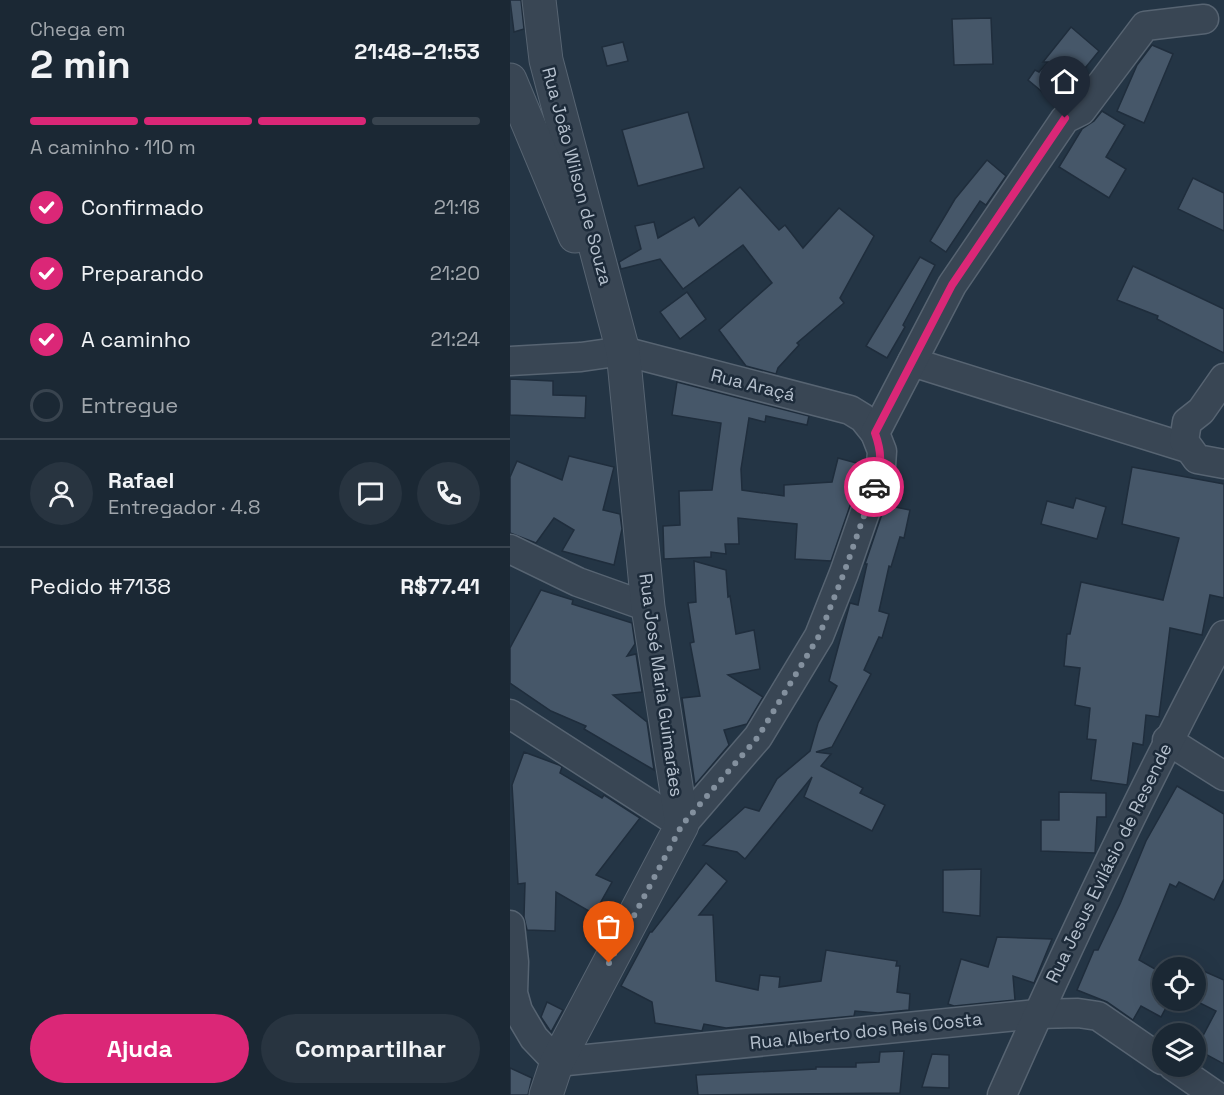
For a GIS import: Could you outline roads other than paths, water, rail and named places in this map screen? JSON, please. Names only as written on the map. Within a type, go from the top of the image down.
[{"type":"street","name":"Rua João Wilson de Souza","points":[[539,0],[546,60],[623,351]]},
{"type":"street","points":[[546,1095],[557,1062],[682,825],[758,737],[819,636],[844,573],[881,466],[882,451],[875,433],[952,285],[1065,118],[1081,111],[1145,26],[1210,16]]},
{"type":"street","points":[[510,66],[546,60]]},
{"type":"street","points":[[510,80],[623,351],[581,357],[510,361]]},
{"type":"street","name":"Rua Araçá","points":[[623,351],[850,410],[863,418],[875,433]]},
{"type":"street","name":"Rua José Maria Guimarães","points":[[623,351],[648,607],[682,825]]},
{"type":"street","points":[[912,362],[1187,448],[1197,459],[1224,464]]},
{"type":"street","points":[[1187,448],[1184,432],[1187,422],[1201,411],[1224,378]]},
{"type":"street","points":[[510,549],[578,582],[648,607]]},
{"type":"street","name":"Rua Jesus Evilásio de Resende","points":[[1002,1095],[1167,740],[1224,634]]},
{"type":"street","points":[[510,714],[682,825]]},
{"type":"street","points":[[1167,740],[1224,776]]},
{"type":"street","points":[[510,925],[514,962],[513,993],[518,1011],[534,1038],[557,1062]]},
{"type":"street","name":"Rua Alberto dos Reis Costa","points":[[557,1062],[1038,1014],[1078,1013],[1098,1016],[1152,1053]]},
{"type":"street","points":[[1189,1077],[1215,1095]]}]
